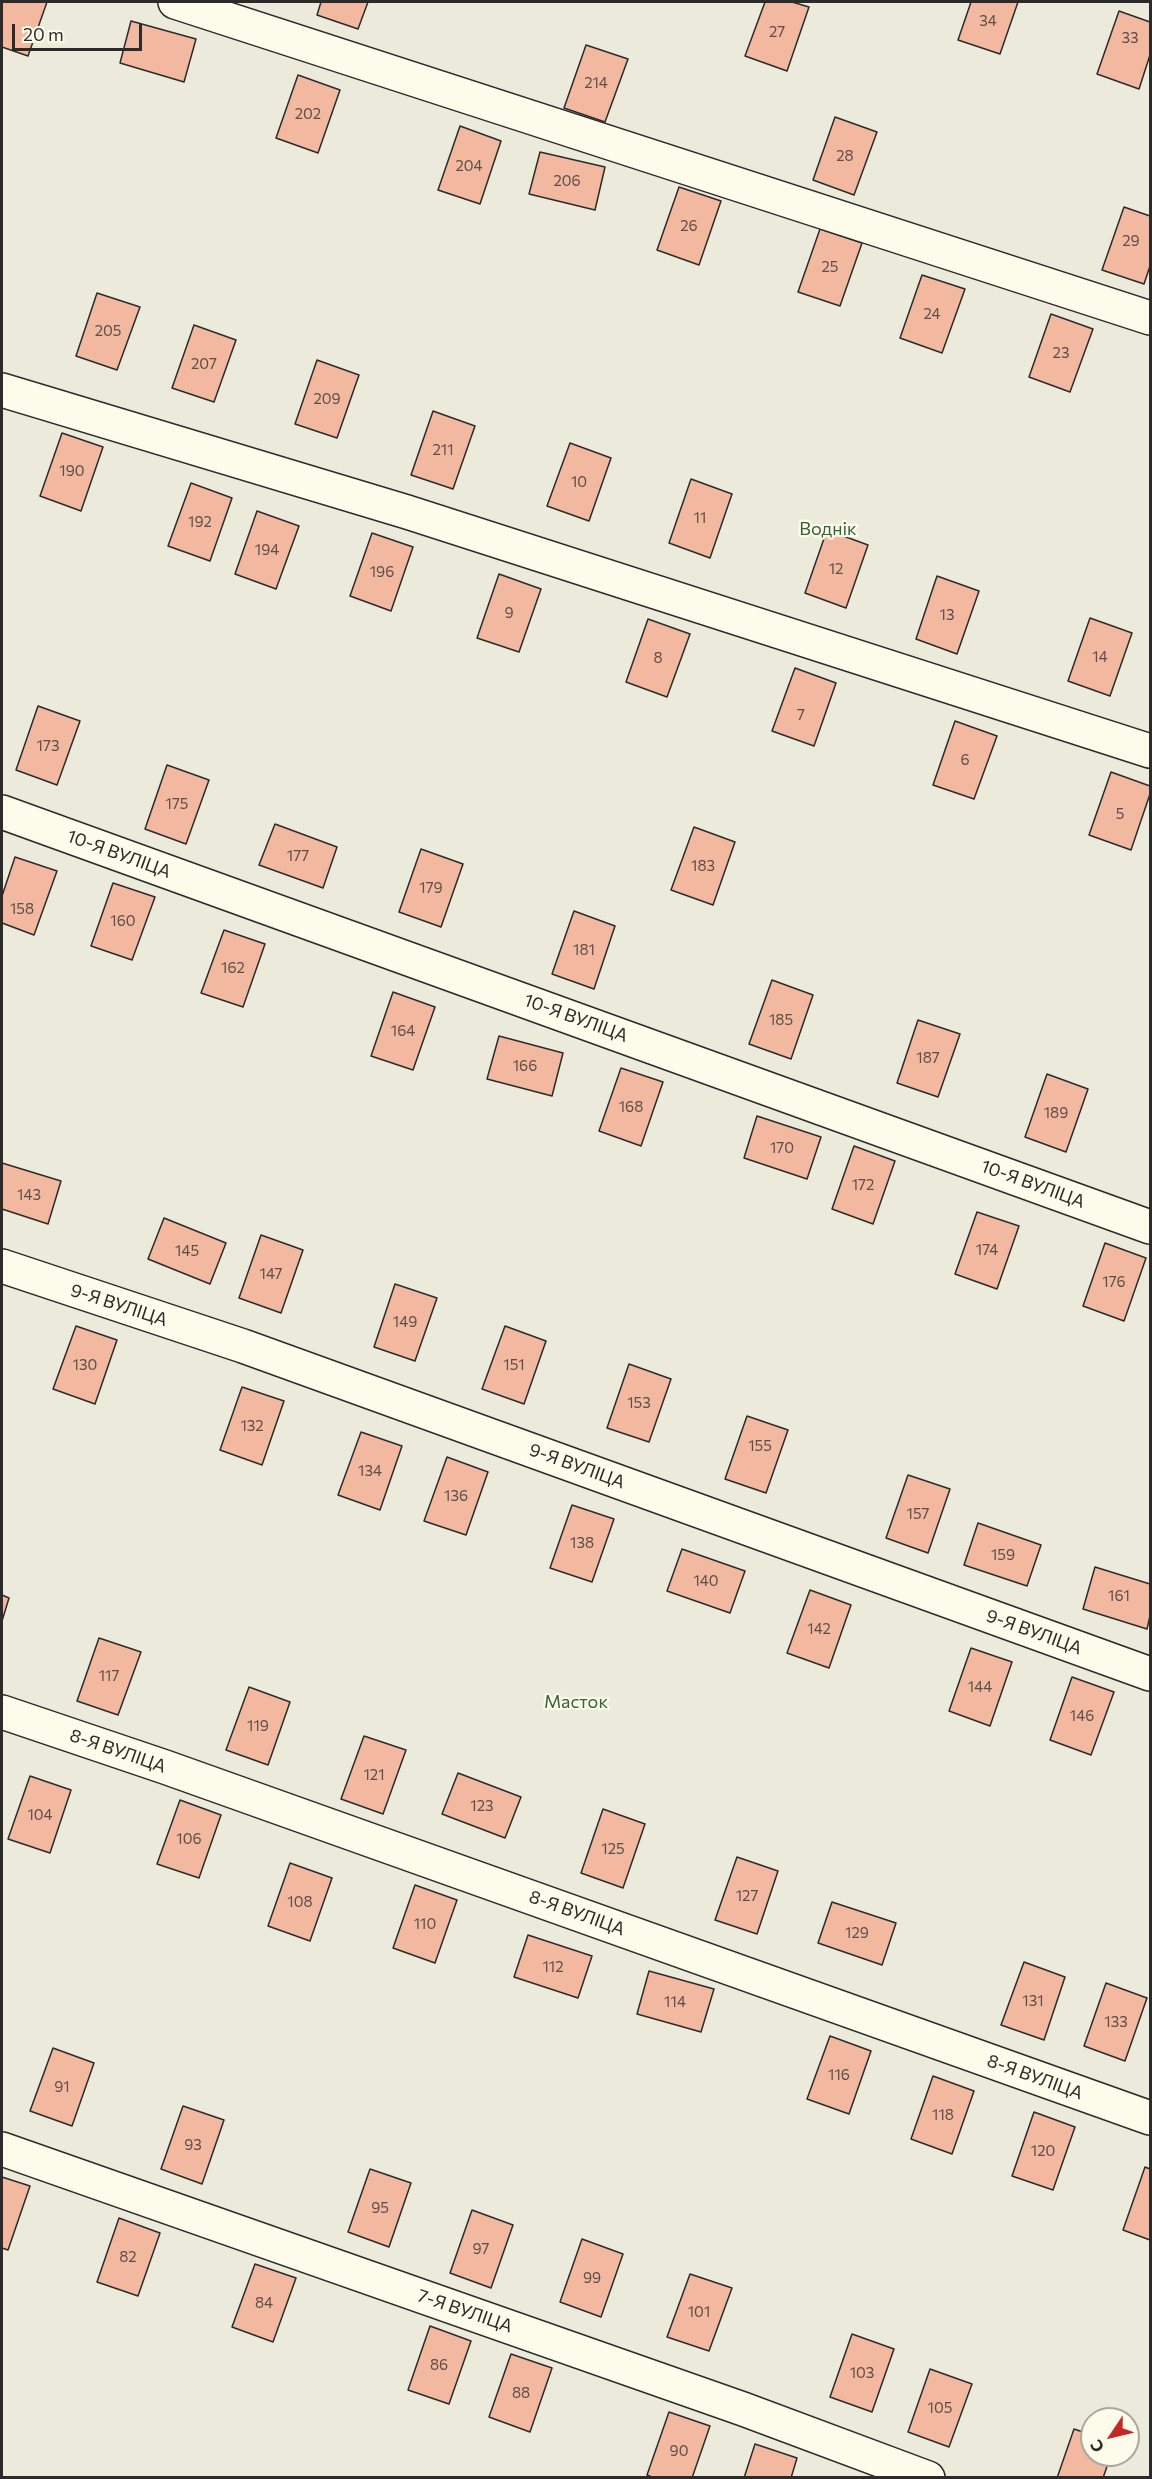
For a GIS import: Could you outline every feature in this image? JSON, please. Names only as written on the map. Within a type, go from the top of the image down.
[{"type":"street","points":[[176,2],[1150,318]]},
{"type":"street","points":[[2,390],[407,512],[1150,751]]},
{"type":"street","name":"10-Я ВУЛІЦА","points":[[2,812],[1150,1227]]},
{"type":"street","name":"9-Я ВУЛІЦА","points":[[2,1266],[243,1346],[1150,1674]]},
{"type":"street","name":"8-Я ВУЛІЦА","points":[[2,1712],[210,1783],[1150,2118]]},
{"type":"street","name":"7-Я ВУЛІЦА","points":[[2,2149],[720,2401],[928,2478]]},
{"type":"green space","name":"Масток","points":[[2,2],[1150,2],[1150,2477],[2,2478]]},
{"type":"building","points":[[2,2],[47,2],[28,56],[2,47]]},
{"type":"building","points":[[321,2],[368,2],[358,29],[317,15]]},
{"type":"building","points":[[765,2],[792,2],[809,7],[787,71],[745,56]]},
{"type":"building","points":[[971,2],[1018,2],[1000,54],[958,40]]},
{"type":"building","points":[[1119,11],[1150,22],[1150,55],[1139,89],[1097,74]]},
{"type":"building","points":[[131,21],[196,39],[184,82],[120,63]]},
{"type":"building","points":[[586,45],[628,59],[605,122],[564,108]]},
{"type":"building","points":[[298,75],[340,90],[318,153],[276,138]]},
{"type":"building","points":[[835,117],[877,132],[854,195],[813,180]]},
{"type":"building","points":[[460,126],[501,141],[480,204],[438,190]]},
{"type":"building","points":[[540,152],[605,167],[595,210],[529,194]]},
{"type":"building","points":[[679,187],[721,201],[699,265],[657,250]]},
{"type":"building","points":[[1124,207],[1150,216],[1150,266],[1144,284],[1102,270]]},
{"type":"building","points":[[820,229],[862,243],[840,306],[798,292]]},
{"type":"building","points":[[922,275],[965,289],[942,353],[900,338]]},
{"type":"building","points":[[97,293],[140,307],[117,370],[76,356]]},
{"type":"building","points":[[1051,314],[1093,329],[1070,392],[1029,377]]},
{"type":"building","points":[[194,325],[236,340],[214,402],[172,388]]},
{"type":"building","points":[[317,360],[359,375],[337,438],[295,424]]},
{"type":"building","points":[[433,411],[475,426],[453,489],[411,475]]},
{"type":"building","points":[[62,433],[103,447],[81,511],[40,496]]},
{"type":"building","points":[[570,443],[611,458],[589,521],[547,506]]},
{"type":"building","points":[[691,479],[732,494],[710,558],[669,543]]},
{"type":"building","points":[[191,483],[232,498],[210,561],[168,546]]},
{"type":"building","points":[[257,511],[299,526],[276,589],[235,574]]},
{"type":"building","points":[[827,530],[868,545],[846,608],[805,593]]},
{"type":"building","points":[[372,533],[413,547],[391,611],[350,596]]},
{"type":"building","points":[[499,574],[541,589],[519,652],[477,638]]},
{"type":"building","points":[[937,576],[979,591],[957,654],[916,639]]},
{"type":"building","points":[[1090,618],[1132,633],[1110,696],[1068,681]]},
{"type":"building","points":[[648,619],[690,634],[667,697],[626,682]]},
{"type":"building","points":[[795,668],[836,683],[814,746],[772,731]]},
{"type":"building","points":[[38,706],[80,721],[57,785],[16,770]]},
{"type":"building","points":[[955,721],[997,736],[974,799],[933,785]]},
{"type":"building","points":[[167,765],[209,780],[186,844],[145,829]]},
{"type":"building","points":[[1111,772],[1150,786],[1150,794],[1131,850],[1089,835]]},
{"type":"building","points":[[275,824],[337,847],[323,888],[259,865]]},
{"type":"building","points":[[694,827],[735,842],[713,905],[671,890]]},
{"type":"building","points":[[421,849],[463,864],[441,927],[399,912]]},
{"type":"building","points":[[15,857],[57,871],[34,935],[2,923],[2,896]]},
{"type":"building","points":[[113,883],[155,897],[132,960],[91,946]]},
{"type":"building","points":[[574,911],[615,926],[594,989],[552,974]]},
{"type":"building","points":[[224,930],[265,944],[243,1007],[201,993]]},
{"type":"building","points":[[772,980],[813,995],[791,1059],[749,1044]]},
{"type":"building","points":[[393,992],[435,1007],[413,1070],[371,1056]]},
{"type":"building","points":[[918,1020],[960,1034],[938,1097],[897,1083]]},
{"type":"building","points":[[499,1036],[563,1053],[552,1096],[487,1079]]},
{"type":"building","points":[[621,1068],[663,1082],[641,1146],[599,1131]]},
{"type":"building","points":[[1047,1074],[1088,1089],[1066,1152],[1025,1137]]},
{"type":"building","points":[[757,1116],[821,1137],[807,1179],[744,1158]]},
{"type":"building","points":[[854,1146],[895,1161],[873,1224],[832,1209]]},
{"type":"building","points":[[2,1163],[61,1181],[48,1224],[2,1209]]},
{"type":"building","points":[[977,1212],[1019,1226],[997,1289],[955,1274]]},
{"type":"building","points":[[164,1218],[226,1243],[210,1284],[148,1259]]},
{"type":"building","points":[[261,1235],[303,1250],[281,1313],[239,1298]]},
{"type":"building","points":[[1105,1243],[1146,1258],[1124,1321],[1083,1306]]},
{"type":"building","points":[[395,1284],[437,1298],[415,1361],[374,1347]]},
{"type":"building","points":[[76,1326],[117,1340],[95,1404],[53,1389]]},
{"type":"building","points":[[505,1326],[546,1341],[524,1404],[482,1389]]},
{"type":"building","points":[[629,1364],[671,1379],[649,1442],[607,1428]]},
{"type":"building","points":[[242,1387],[284,1401],[262,1465],[220,1450]]},
{"type":"building","points":[[747,1416],[788,1430],[766,1493],[725,1479]]},
{"type":"building","points":[[361,1432],[402,1446],[380,1510],[338,1495]]},
{"type":"building","points":[[447,1457],[488,1472],[466,1535],[424,1521]]},
{"type":"building","points":[[908,1475],[950,1489],[928,1553],[886,1538]]},
{"type":"building","points":[[572,1505],[614,1519],[592,1582],[550,1568]]},
{"type":"building","points":[[978,1523],[1041,1545],[1027,1586],[964,1565]]},
{"type":"building","points":[[682,1549],[745,1571],[730,1613],[667,1591]]},
{"type":"building","points":[[1095,1567],[1150,1584],[1150,1616],[1147,1629],[1083,1609]]},
{"type":"building","points":[[810,1590],[851,1605],[829,1668],[787,1653]]},
{"type":"building","points":[[2,1595],[9,1598],[2,1621]]},
{"type":"building","points":[[99,1638],[141,1652],[118,1715],[77,1701]]},
{"type":"building","points":[[971,1648],[1012,1662],[990,1726],[949,1711]]},
{"type":"building","points":[[1072,1677],[1114,1692],[1091,1755],[1050,1740]]},
{"type":"building","points":[[249,1687],[290,1702],[268,1765],[226,1750]]},
{"type":"building","points":[[364,1736],[406,1750],[383,1814],[341,1799]]},
{"type":"building","points":[[458,1773],[521,1797],[505,1838],[442,1814]]},
{"type":"building","points":[[30,1776],[71,1790],[50,1853],[8,1839]]},
{"type":"building","points":[[180,1800],[221,1815],[199,1878],[157,1864]]},
{"type":"building","points":[[603,1809],[645,1824],[623,1888],[581,1873]]},
{"type":"building","points":[[737,1857],[778,1871],[757,1934],[715,1920]]},
{"type":"building","points":[[290,1863],[332,1878],[310,1941],[268,1926]]},
{"type":"building","points":[[415,1885],[457,1900],[435,1963],[393,1948]]},
{"type":"building","points":[[832,1902],[896,1923],[882,1965],[818,1943]]},
{"type":"building","points":[[528,1935],[592,1956],[578,1998],[514,1977]]},
{"type":"building","points":[[1024,1962],[1065,1977],[1044,2040],[1001,2025]]},
{"type":"building","points":[[649,1971],[714,1989],[701,2032],[637,2014]]},
{"type":"building","points":[[1106,1983],[1147,1998],[1125,2061],[1084,2046]]},
{"type":"building","points":[[830,2036],[871,2051],[849,2114],[807,2099]]},
{"type":"building","points":[[53,2048],[94,2063],[72,2126],[30,2111]]},
{"type":"building","points":[[933,2076],[974,2091],[952,2154],[911,2139]]},
{"type":"building","points":[[183,2106],[224,2120],[202,2184],[161,2169]]},
{"type":"building","points":[[1034,2112],[1075,2127],[1053,2190],[1012,2176]]},
{"type":"building","points":[[1145,2167],[1150,2169],[1150,2240],[1123,2230]]},
{"type":"building","points":[[370,2169],[411,2183],[389,2247],[348,2232]]},
{"type":"building","points":[[2,2177],[30,2186],[8,2250],[2,2248]]},
{"type":"building","points":[[472,2210],[513,2225],[491,2288],[450,2273]]},
{"type":"building","points":[[119,2218],[160,2233],[138,2296],[97,2282]]},
{"type":"building","points":[[582,2239],[623,2254],[601,2317],[560,2302]]},
{"type":"building","points":[[255,2264],[296,2278],[273,2342],[232,2327]]},
{"type":"building","points":[[690,2274],[732,2288],[709,2351],[667,2337]]},
{"type":"building","points":[[430,2326],[471,2341],[449,2404],[408,2390]]},
{"type":"building","points":[[852,2334],[894,2349],[872,2412],[830,2397]]},
{"type":"building","points":[[511,2354],[552,2368],[530,2432],[489,2417]]},
{"type":"building","points":[[930,2369],[972,2384],[949,2447],[908,2432]]},
{"type":"building","points":[[669,2412],[710,2426],[692,2478],[654,2478],[647,2475]]},
{"type":"building","points":[[1074,2429],[1080,2431],[1080,2467],[1107,2467],[1103,2478],[1057,2478]]},
{"type":"building","points":[[755,2444],[797,2458],[791,2478],[744,2478]]},
{"type":"park label","name":"Воднік","points":[[828,529]]}]
